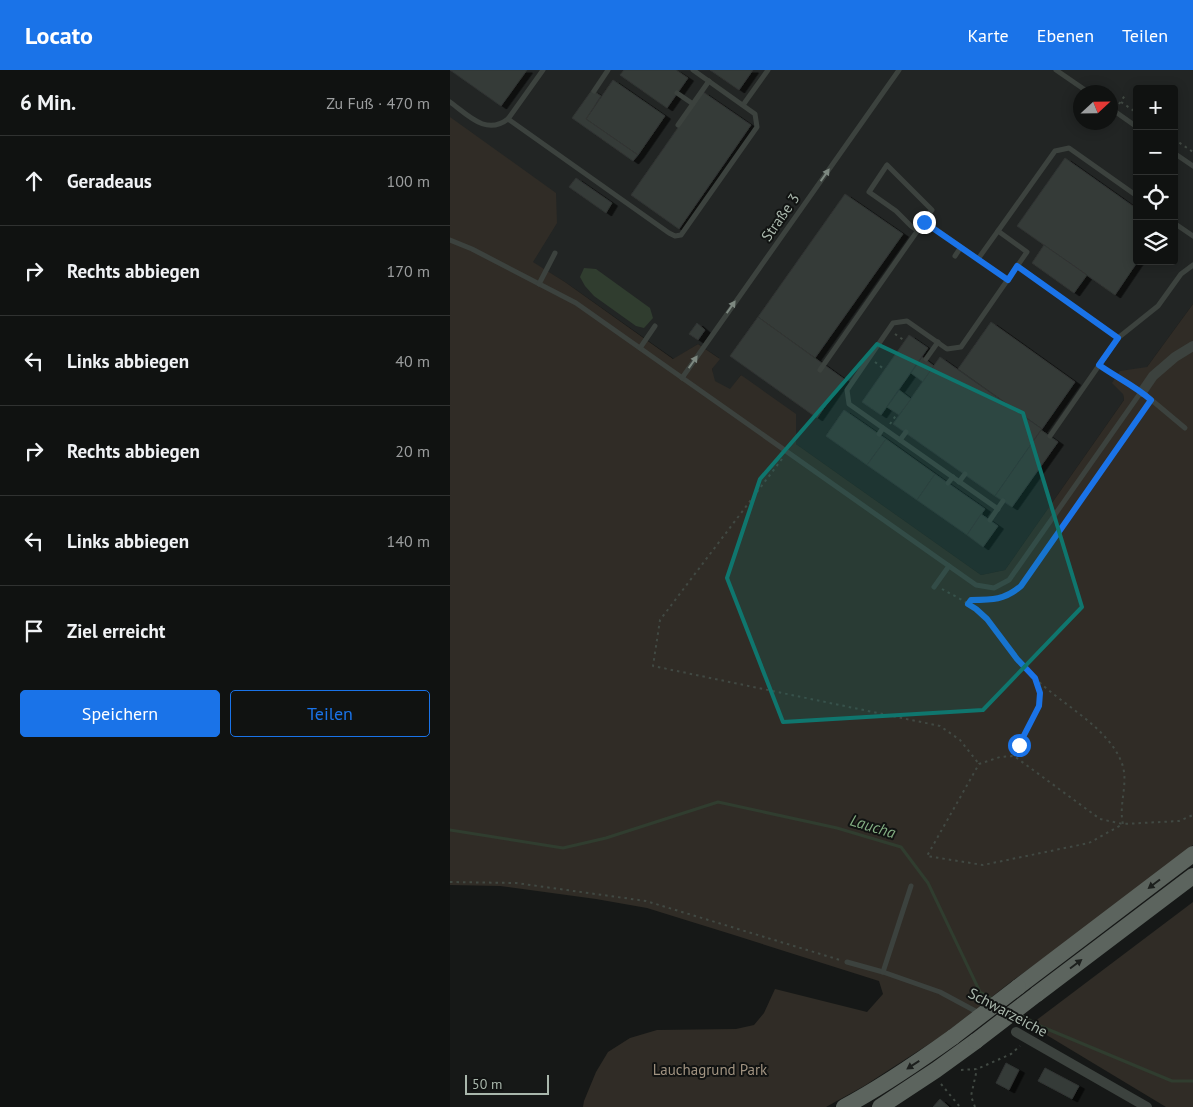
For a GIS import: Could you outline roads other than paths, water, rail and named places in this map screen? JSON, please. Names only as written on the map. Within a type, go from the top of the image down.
[{"type":"highway","points":[[844,1107],[908,1068],[953,1037],[1193,854]]},
{"type":"highway","points":[[880,1107],[976,1041],[1193,876]]},
{"type":"street","points":[[1142,392],[1153,376],[1175,357],[1193,346]]},
{"type":"street","name":"Schwarzeiche","points":[[1016,1032],[1147,1107]]},
{"type":"lane","points":[[450,102],[481,124],[488,126],[502,124],[508,119],[543,70]]},
{"type":"lane","points":[[594,91],[608,70]]},
{"type":"lane","points":[[508,119],[675,236],[681,235],[757,127],[755,114],[693,70]]},
{"type":"lane","points":[[743,105],[768,70]]},
{"type":"lane","name":"Straße 3","points":[[682,378],[899,70]]},
{"type":"lane","points":[[1056,70],[1078,85]]},
{"type":"lane","points":[[678,125],[709,81]]},
{"type":"lane","points":[[677,93],[693,104]]},
{"type":"lane","points":[[1118,114],[1133,124]]},
{"type":"lane","points":[[978,259],[1055,151],[1069,148],[1133,193]]},
{"type":"lane","points":[[1178,156],[1193,166]]},
{"type":"lane","points":[[820,370],[918,231],[932,210],[887,165],[869,192],[896,211],[918,231]]},
{"type":"lane","points":[[924,222],[1008,280]]},
{"type":"lane","points":[[1178,226],[1193,236]]},
{"type":"lane","points":[[998,231],[1027,252],[961,347],[947,349],[907,321],[893,324],[846,390],[849,404],[998,509]]},
{"type":"lane","points":[[450,240],[472,249],[576,303],[976,586],[994,588],[1009,580],[1142,392]]},
{"type":"lane","points":[[955,256],[961,247]]},
{"type":"lane","points":[[539,284],[555,253]]},
{"type":"lane","points":[[1050,436],[1118,338],[1158,306],[1181,274],[1193,265]]},
{"type":"lane","points":[[1017,266],[1118,338]]},
{"type":"lane","points":[[640,348],[656,326]]},
{"type":"lane","points":[[926,359],[938,342]]},
{"type":"lane","points":[[1099,365],[1142,392],[1185,428]]},
{"type":"lane","points":[[878,434],[884,429]]},
{"type":"lane","points":[[900,440],[906,432]]},
{"type":"lane","points":[[959,482],[965,474]]},
{"type":"lane","points":[[948,483],[952,477]]},
{"type":"lane","points":[[990,520],[1003,501]]},
{"type":"lane","points":[[935,586],[949,566]]},
{"type":"lane","points":[[883,972],[911,886]]},
{"type":"lane","name":"Schwarzeiche","points":[[846,962],[883,972],[940,992],[1016,1032]]},
{"type":"waterway","name":"Laucha","points":[[450,830],[563,848],[606,838],[718,802],[837,828],[901,847],[928,883],[980,992],[994,1000]]},
{"type":"waterway","name":"Laucha","points":[[1019,1014],[1040,1026],[1172,1081],[1193,1081]]},
{"type":"park label","name":"Lauchagrund Park","points":[[710,1069]]}]
